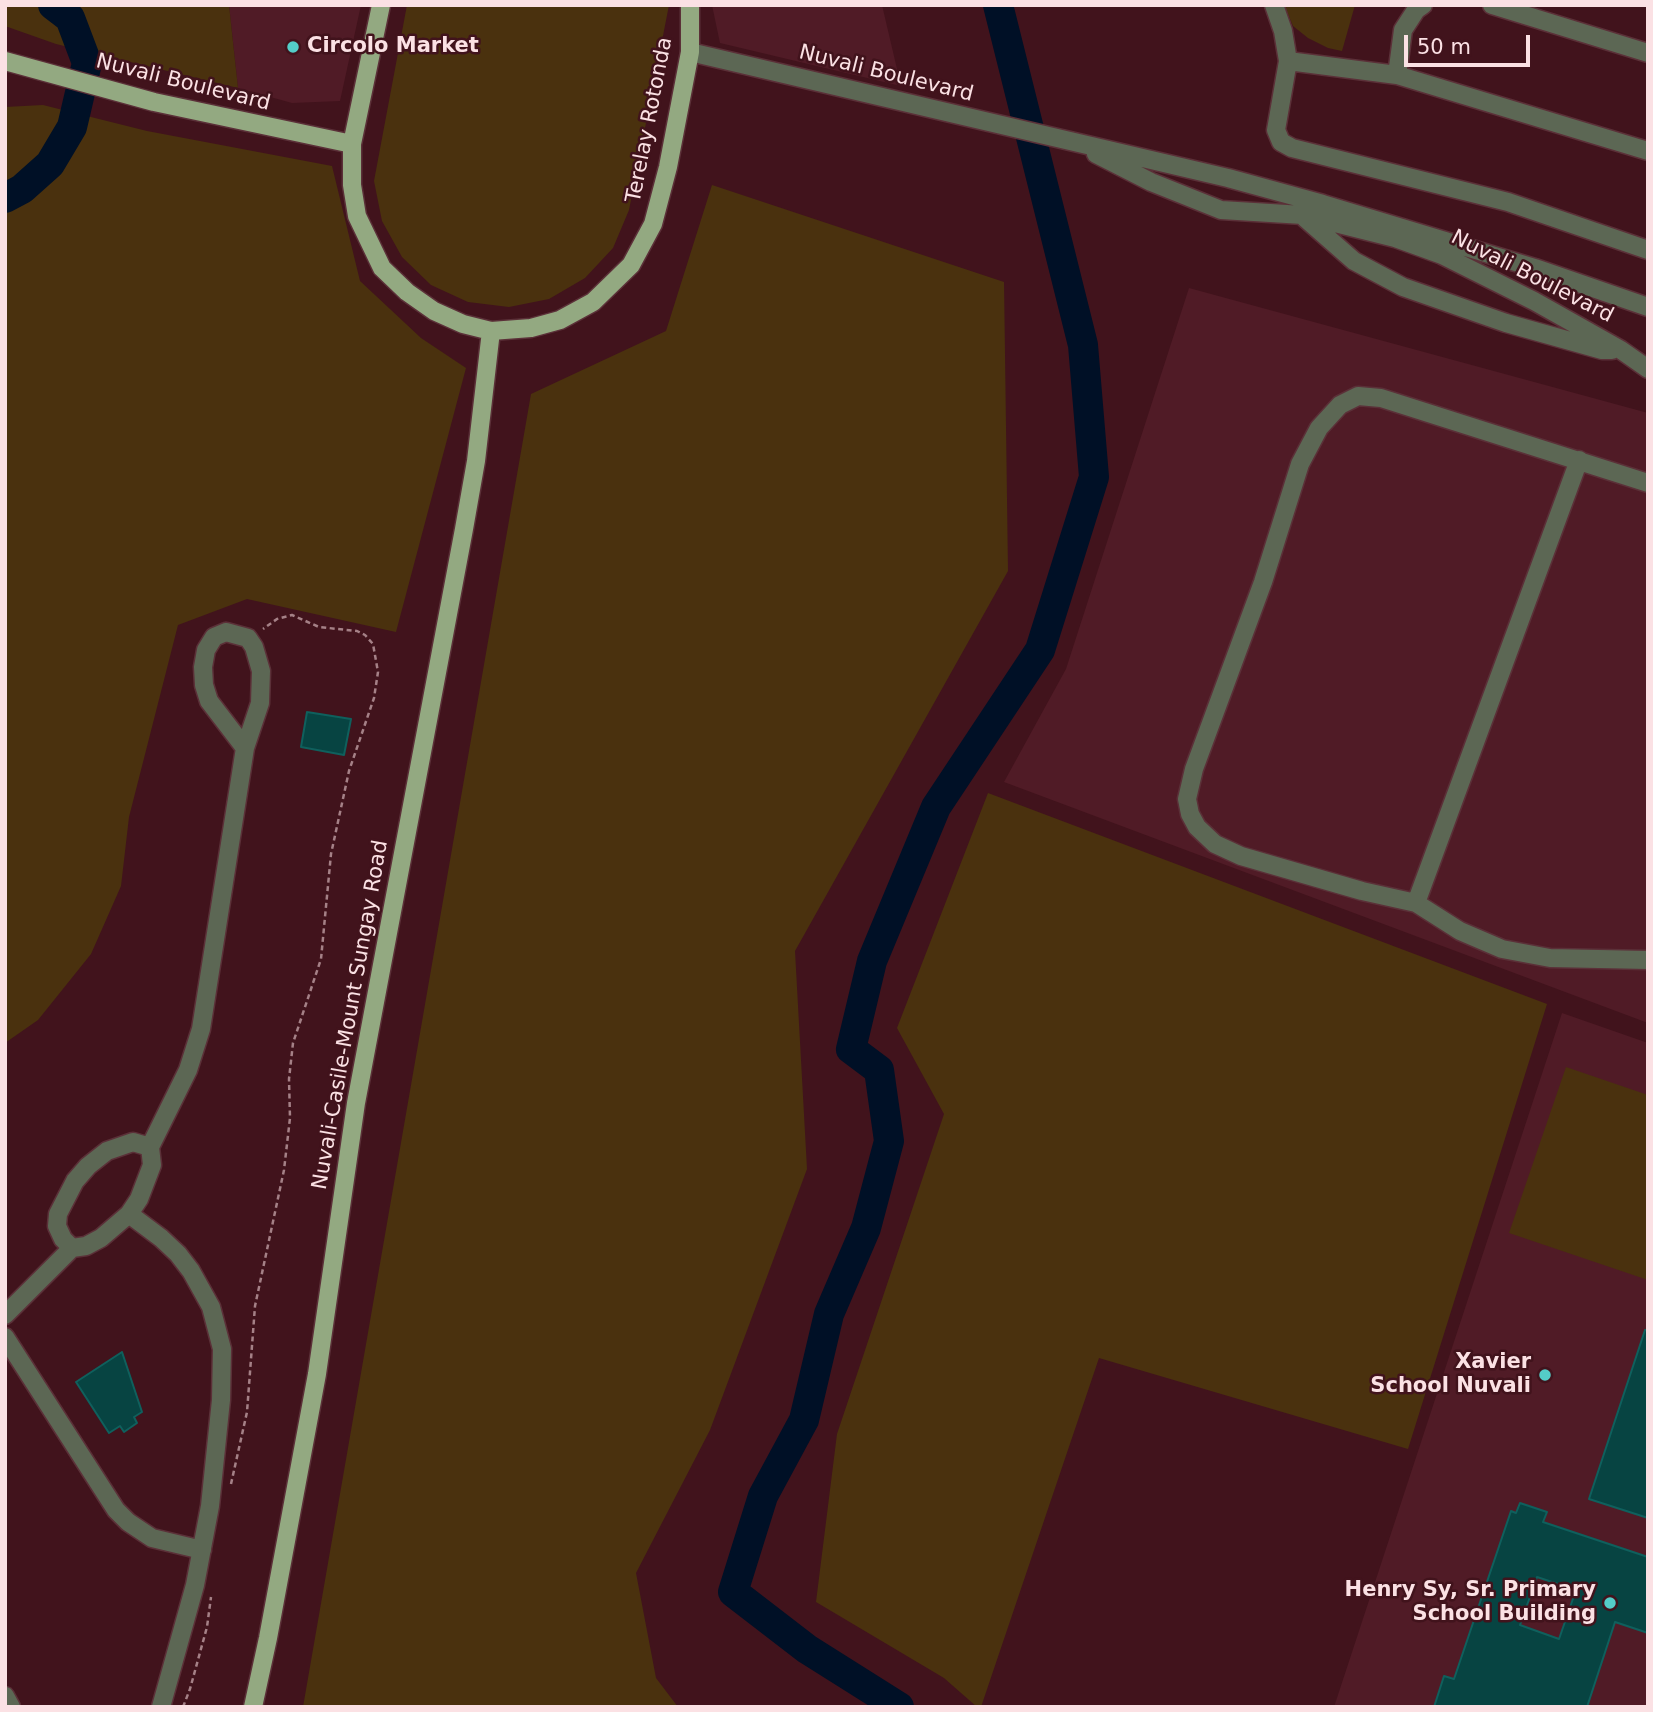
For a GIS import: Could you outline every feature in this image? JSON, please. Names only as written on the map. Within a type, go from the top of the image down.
[{"type":"main road","name":"Terelay Rotonda","points":[[381,5],[352,144],[352,185],[357,216],[382,268],[407,292],[434,311],[463,324],[491,331],[531,328],[560,320],[593,302],[631,265],[653,224],[668,167],[690,52],[690,5]]},
{"type":"main road","name":"Nuvali Boulevard","points":[[5,61],[153,102],[352,144]]},
{"type":"main road","name":"Nuvali-Casile-Mount Sungay Road","points":[[253,1707],[317,1374],[356,1103],[464,529],[491,331]]},
{"type":"street","points":[[1274,5],[1283,31],[1288,61],[1276,130],[1281,142],[1292,148],[1507,202],[1648,250]]},
{"type":"street","points":[[1397,75],[1403,30],[1416,10],[1423,5]]},
{"type":"street","points":[[1492,5],[1648,52]]},
{"type":"street","name":"Nuvali Boulevard","points":[[690,52],[1071,141],[1311,201],[1648,307]]},
{"type":"street","points":[[1288,61],[1397,75],[1648,151]]},
{"type":"street","name":"Nuvali Boulevard","points":[[1071,141],[1151,182],[1221,210],[1303,215],[1395,238],[1442,255],[1490,277],[1621,350],[1648,369]]},
{"type":"street","points":[[1303,215],[1354,261],[1403,286],[1506,323],[1602,350],[1621,350]]},
{"type":"street","points":[[1490,277],[1496,257]]},
{"type":"street","points":[[1648,483],[1381,398],[1358,396],[1340,405],[1319,428],[1300,464],[1262,582],[1194,769],[1187,799],[1190,814],[1197,827],[1215,844],[1241,856],[1362,891],[1416,903],[1460,931],[1502,949],[1550,958],[1648,960]]},
{"type":"street","points":[[1416,903],[1578,460]]},
{"type":"street","points":[[5,1315],[72,1248],[94,1243],[129,1214],[150,1173],[153,1158],[150,1147],[188,1070],[201,1029],[245,748],[260,703],[261,671],[254,647],[248,638],[226,632],[214,637],[206,650],[204,685],[209,701],[245,748]]},
{"type":"street","points":[[72,1248],[63,1239],[57,1226],[58,1214],[75,1181],[107,1151],[132,1142],[150,1147]]},
{"type":"street","points":[[129,1214],[178,1254],[201,1288],[218,1329],[223,1368],[212,1495],[202,1550],[161,1707]]},
{"type":"street","points":[[5,1337],[116,1510],[128,1522],[152,1538],[202,1550]]},
{"type":"street","points":[[5,1696],[11,1707]]},
{"type":"path","points":[[230,1489],[247,1412],[255,1306],[284,1170],[290,1118],[289,1080],[293,1043],[321,959],[331,854],[349,771],[374,698],[378,672],[373,644],[357,631],[319,627],[292,615],[277,619],[263,629]]},
{"type":"path","points":[[183,1707],[207,1627],[212,1589]]},
{"type":"shaded area","points":[[5,5],[229,5],[238,88],[56,44],[5,26]]},
{"type":"shaded area","name":"Circolo Market","points":[[229,5],[361,5],[340,101],[292,103],[238,88]]},
{"type":"shaded area","points":[[407,5],[669,5],[629,210],[613,248],[585,278],[549,299],[509,307],[468,302],[431,285],[402,257],[382,221],[374,181]]},
{"type":"shaded area","points":[[712,5],[882,5],[901,86],[720,43]]},
{"type":"shaded area","points":[[1284,5],[1355,5],[1342,51],[1328,48],[1308,38],[1293,26]]},
{"type":"shaded area","points":[[43,105],[147,131],[332,166],[360,281],[421,338],[466,368],[396,632],[247,599],[178,625],[129,817],[121,886],[91,954],[38,1020],[5,1043],[5,107]]},
{"type":"shaded area","points":[[712,185],[1004,282],[1008,571],[795,951],[807,1169],[710,1430],[636,1573],[656,1678],[678,1707],[303,1707],[531,394],[666,331]]},
{"type":"shaded area","points":[[1189,288],[1648,413],[1648,1023],[1004,782],[1066,669]]},
{"type":"shaded area","points":[[988,793],[1547,1004],[1408,1449],[1099,1358],[981,1707],[977,1707],[944,1678],[816,1602],[837,1434],[944,1114],[897,1028]]},
{"type":"shaded area","name":"Xavier School Nuvali","points":[[1562,1013],[1648,1043],[1648,1707],[1334,1707]]},
{"type":"shaded area","points":[[1566,1067],[1648,1095],[1648,1280],[1509,1233]]},
{"type":"building","points":[[307,712],[351,719],[344,755],[301,747]]},
{"type":"building","points":[[1645,1330],[1648,1330],[1648,1518],[1589,1499]]},
{"type":"building","points":[[122,1352],[142,1412],[134,1417],[137,1423],[124,1432],[120,1426],[109,1433],[76,1382]]},
{"type":"building","name":"Henry Sy, Sr. Primary School Building","points":[[1520,1503],[1547,1512],[1543,1522],[1648,1557],[1648,1633],[1615,1622],[1587,1707],[1434,1707],[1444,1676],[1454,1679],[1511,1511],[1516,1513]],"holes":[[[1537,1577],[1576,1590],[1559,1639],[1520,1625]]]},
{"type":"waterway","points":[[5,198],[22,189],[50,164],[72,127],[87,63],[70,18],[53,5]]},
{"type":"waterway","points":[[899,1707],[807,1649],[733,1592],[763,1496],[804,1420],[829,1314],[866,1228],[889,1141],[879,1070],[851,1049],[872,961],[936,807],[1040,650],[1094,477],[1083,345],[998,5]]},
{"type":"place","name":"Circolo Market","points":[[293,47]]},
{"type":"place","name":"Xavier School Nuvali","points":[[1545,1375]]},
{"type":"place","name":"Henry Sy, Sr. Primary School Building","points":[[1610,1603]]}]
